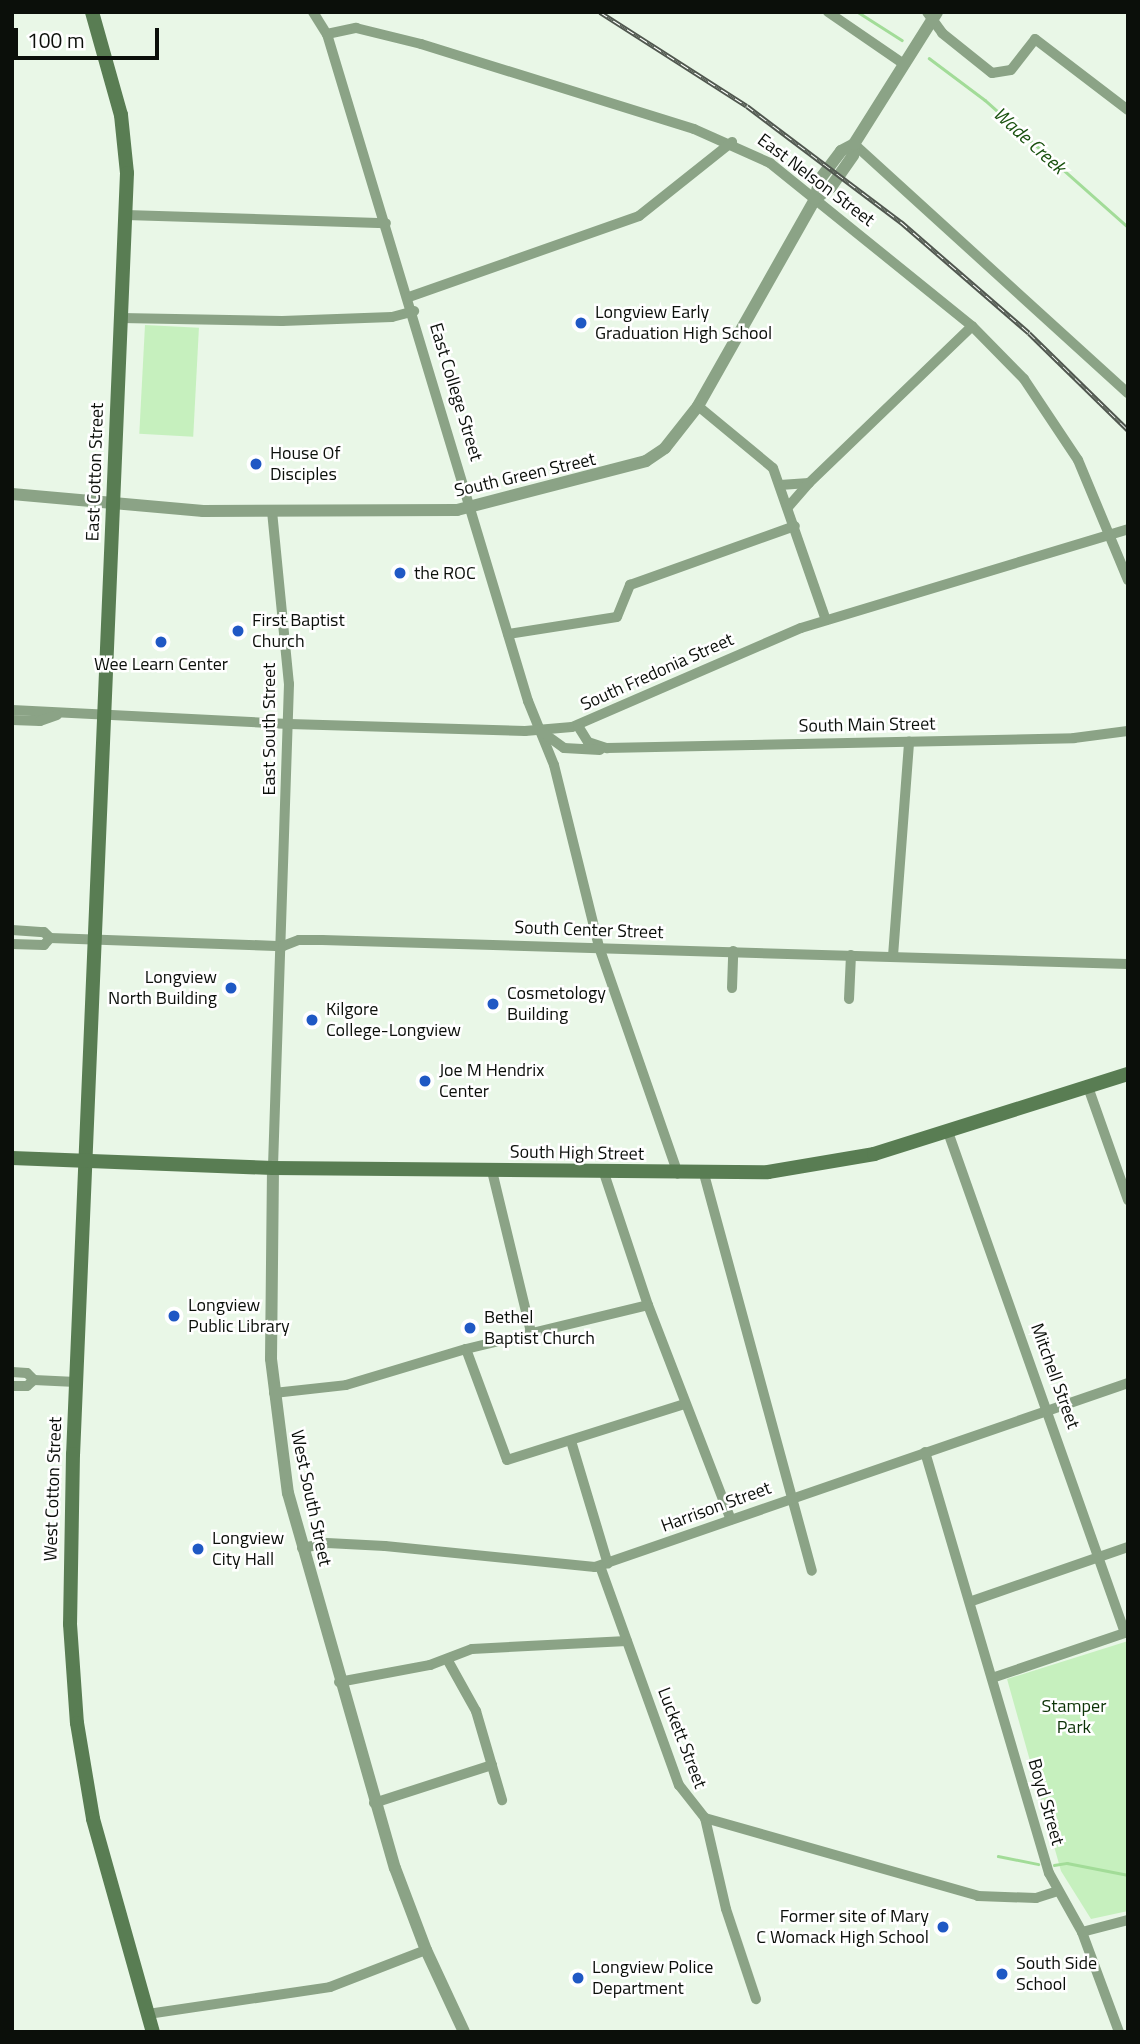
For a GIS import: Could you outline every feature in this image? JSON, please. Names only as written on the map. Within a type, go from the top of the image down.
[{"type":"main road","name":"East Cotton Street","points":[[92,12],[123,127],[127,215],[97,939]]},
{"type":"main road","name":"West Cotton Street","points":[[97,939],[69,1571],[78,1723],[101,1857],[153,2032]]},
{"type":"main road","name":"South High Street","points":[[12,1158],[273,1168],[678,1174],[818,1166],[948,1132],[1128,1073]]},
{"type":"street","name":"East College Street","points":[[313,12],[327,34],[414,311],[508,634],[556,772],[599,947],[678,1174]]},
{"type":"street","points":[[828,12],[905,65]]},
{"type":"street","points":[[932,15],[942,33],[994,74],[1011,70],[1035,39],[1128,110]]},
{"type":"street","name":"South Green Street","points":[[12,494],[113,505],[272,512],[473,508],[646,461],[665,448],[698,406],[816,199],[820,179],[841,151],[854,144],[905,65],[932,15]]},
{"type":"street","name":"East Nelson Street","points":[[327,34],[356,28],[421,44],[732,142],[760,156],[972,327],[1024,379],[1057,424],[1078,460],[1128,580]]},
{"type":"street","points":[[409,297],[639,216],[732,142]]},
{"type":"street","points":[[854,144],[1128,393]]},
{"type":"street","points":[[127,215],[386,223]]},
{"type":"street","points":[[121,318],[282,321],[391,317],[414,311]]},
{"type":"street","points":[[788,507],[809,482],[972,327]]},
{"type":"street","points":[[698,406],[767,460],[780,485],[826,620]]},
{"type":"street","points":[[780,485],[809,482]]},
{"type":"street","name":"East South Street","points":[[272,512],[288,669],[283,946]]},
{"type":"street","points":[[508,634],[617,617],[630,585],[795,526]]},
{"type":"street","name":"South Fredonia Street","points":[[12,710],[57,715],[289,724],[540,730],[578,726],[826,620],[1128,529]]},
{"type":"street","name":"South Fredonia Street","points":[[12,720],[40,721],[57,715]]},
{"type":"street","points":[[578,726],[588,743],[607,748]]},
{"type":"street","name":"South Main Street","points":[[540,730],[568,750],[1085,738],[1128,731]]},
{"type":"street","points":[[893,956],[909,742]]},
{"type":"street","name":"South Center Street","points":[[12,930],[44,932],[50,938],[283,946],[310,940],[1128,964]]},
{"type":"street","name":"South Center Street","points":[[12,944],[44,945],[50,938]]},
{"type":"street","name":"West South Street","points":[[283,946],[269,1285],[274,1393],[281,1452],[302,1548],[374,1803],[426,1950],[464,2032]]},
{"type":"street","points":[[732,988],[733,951]]},
{"type":"street","points":[[849,999],[851,954]]},
{"type":"street","points":[[1088,1087],[1128,1200]]},
{"type":"street","name":"Mitchell Street","points":[[948,1132],[1126,1633]]},
{"type":"street","points":[[492,1171],[532,1336]]},
{"type":"street","points":[[604,1173],[648,1305],[731,1520]]},
{"type":"street","points":[[704,1174],[790,1499],[812,1571]]},
{"type":"street","points":[[274,1393],[346,1385],[466,1349],[532,1336],[648,1305]]},
{"type":"street","points":[[466,1349],[506,1460],[685,1404]]},
{"type":"street","points":[[12,1372],[27,1373],[34,1380],[76,1382]]},
{"type":"street","points":[[12,1386],[27,1386],[34,1380]]},
{"type":"street","name":"Harrison Street","points":[[302,1548],[327,1544],[385,1546],[604,1565],[1128,1383]]},
{"type":"street","name":"Luckett Street","points":[[571,1441],[627,1641],[679,1785],[705,1818],[726,1909],[756,1999]]},
{"type":"street","name":"Boyd Street","points":[[925,1452],[1058,1891],[1082,1932],[1119,2032]]},
{"type":"street","points":[[972,1601],[1128,1547]]},
{"type":"street","points":[[992,1678],[1126,1633]]},
{"type":"street","points":[[340,1682],[447,1659],[472,1649],[627,1641]]},
{"type":"street","points":[[447,1659],[470,1695],[502,1800]]},
{"type":"street","points":[[374,1803],[492,1765]]},
{"type":"street","points":[[705,1818],[978,1896],[1036,1898],[1058,1891]]},
{"type":"street","points":[[1082,1932],[1128,1920]]},
{"type":"street","points":[[148,2014],[330,1987],[426,1950]]},
{"type":"green space","points":[[145,325],[199,328],[193,437],[139,434]]},
{"type":"green space","name":"Stamper Park","points":[[1128,1641],[1128,1911],[1091,1919],[1061,1871],[1007,1679]]},
{"type":"waterway","name":"Wade Creek","points":[[858,12],[902,40]]},
{"type":"waterway","name":"Wade Creek","points":[[929,58],[985,100],[1128,227]]},
{"type":"waterway","points":[[998,1856],[1038,1864]]},
{"type":"waterway","points":[[1054,1865],[1067,1863],[1128,1875]]},
{"type":"railway","points":[[600,12],[747,106],[901,222],[1029,333],[1128,430]]},
{"type":"place","name":"Longview Early Graduation High School","points":[[581,323]]},
{"type":"place","name":"House Of Disciples","points":[[256,464]]},
{"type":"place","name":"the ROC","points":[[400,573]]},
{"type":"place","name":"First Baptist Church","points":[[238,631]]},
{"type":"place","name":"Wee Learn Center","points":[[161,642]]},
{"type":"place","name":"Longview North Building","points":[[231,988]]},
{"type":"place","name":"Cosmetology Building","points":[[493,1004]]},
{"type":"place","name":"Kilgore College-Longview","points":[[312,1020]]},
{"type":"place","name":"Joe M Hendrix Center","points":[[425,1081]]},
{"type":"place","name":"Longview Public Library","points":[[174,1316]]},
{"type":"place","name":"Bethel Baptist Church","points":[[470,1328]]},
{"type":"place","name":"Longview City Hall","points":[[198,1549]]},
{"type":"place","name":"Former site of Mary C Womack High School","points":[[943,1927]]},
{"type":"place","name":"South Side School","points":[[1002,1974]]},
{"type":"place","name":"Longview Police Department","points":[[578,1978]]}]
